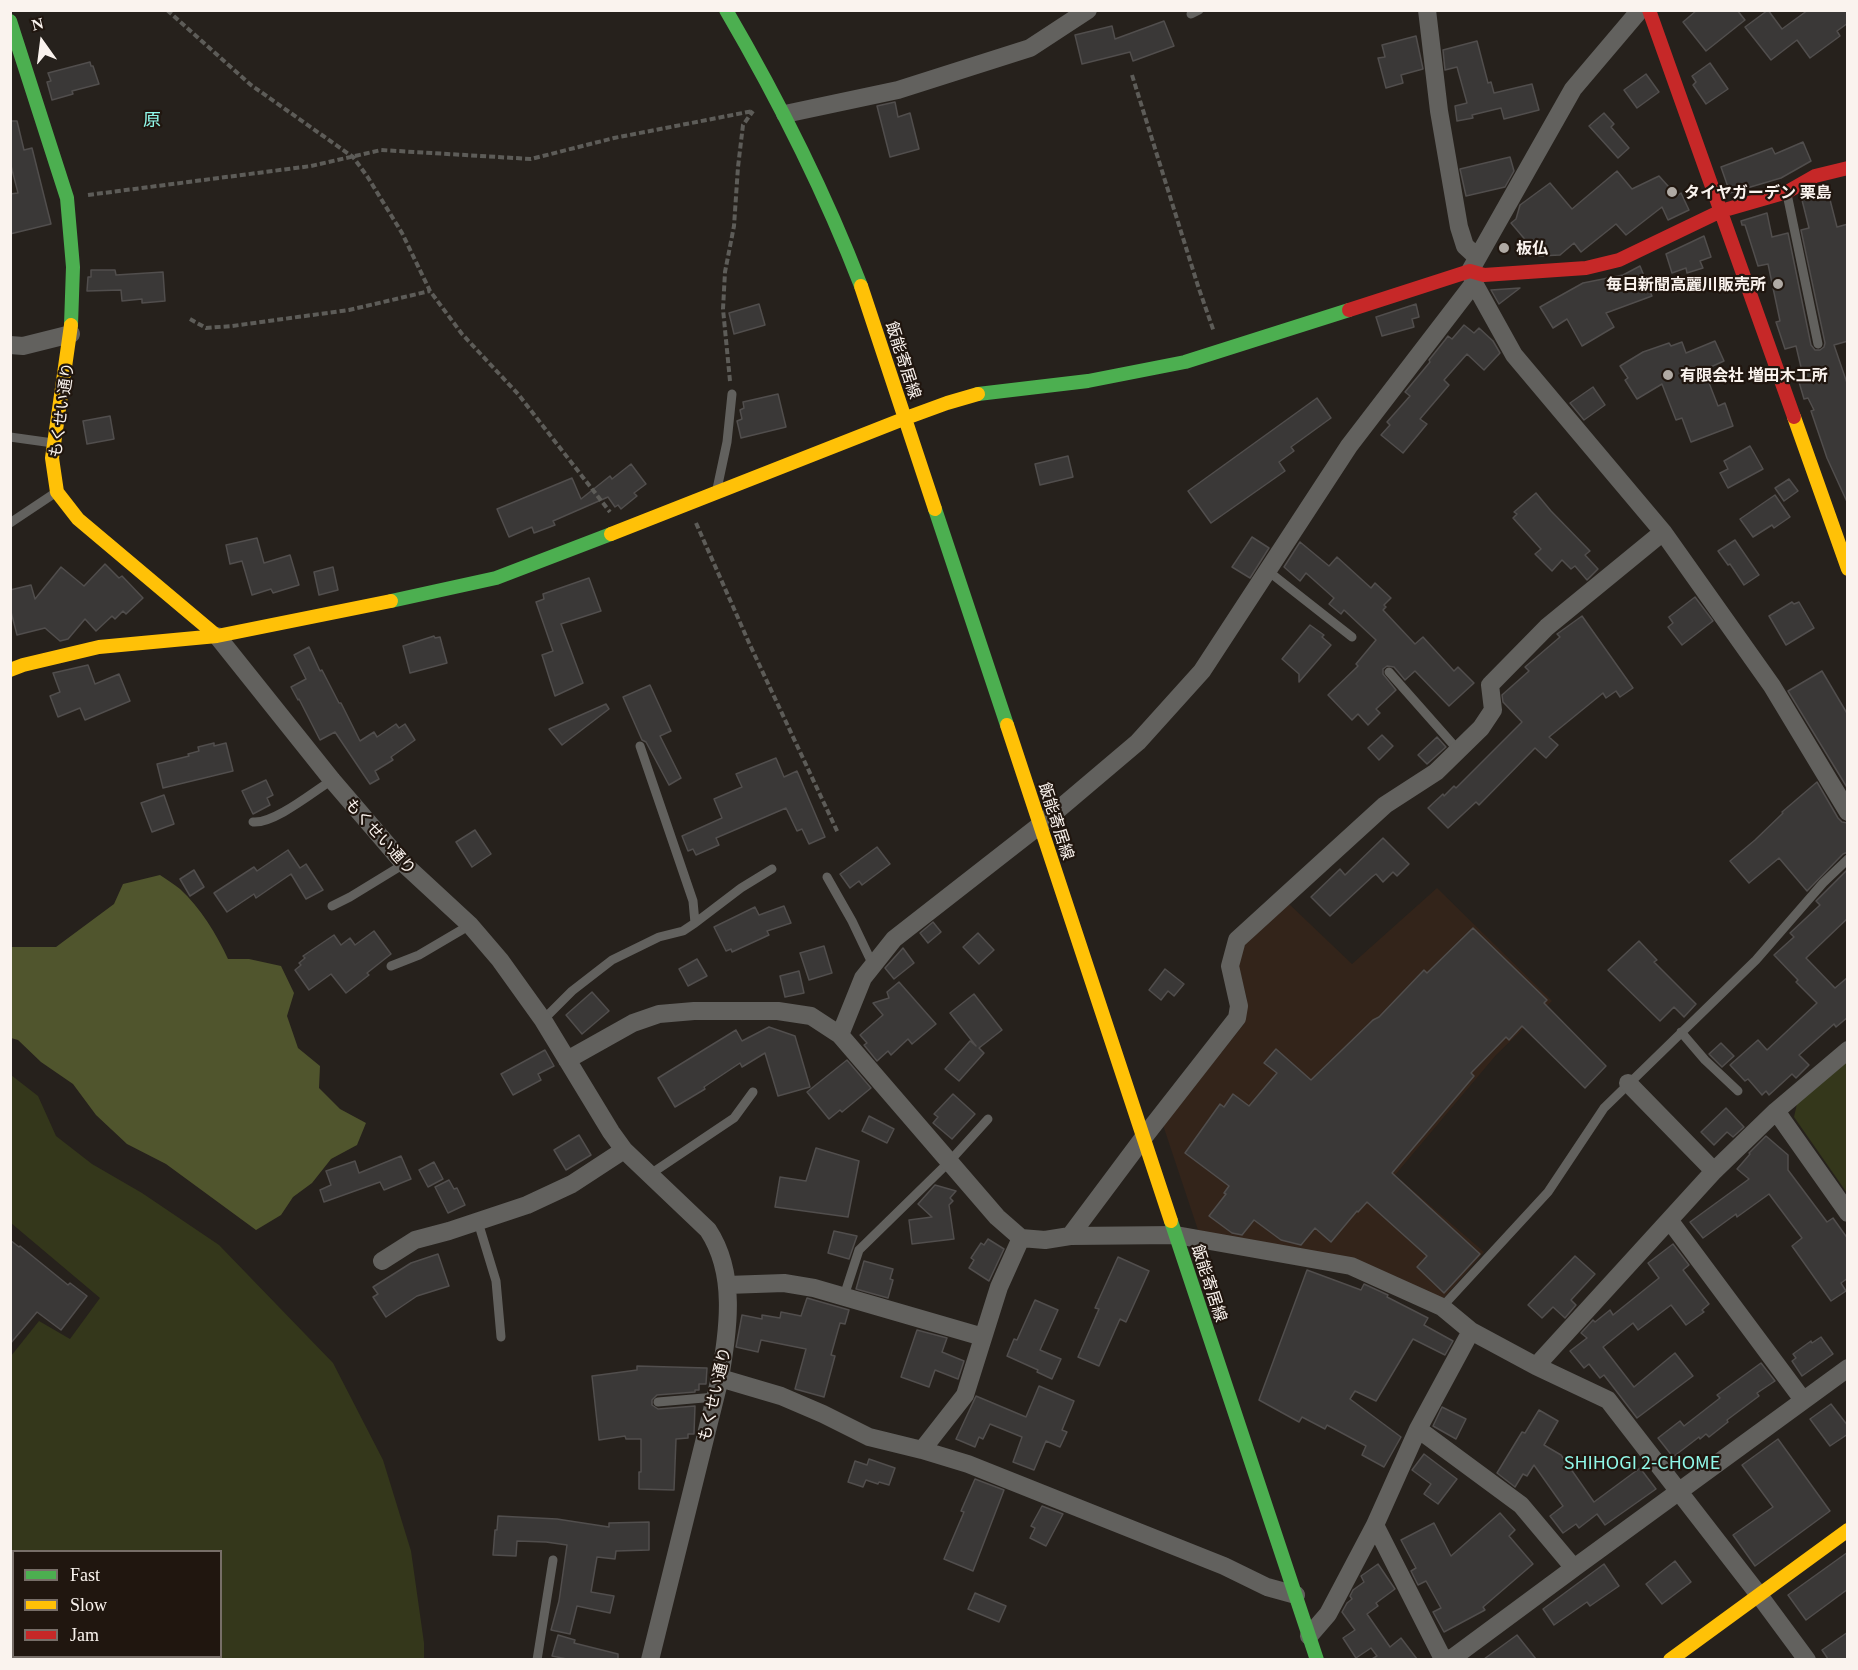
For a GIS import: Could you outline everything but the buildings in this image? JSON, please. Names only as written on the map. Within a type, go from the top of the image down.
[{"type":"street","name":"飯能寄居線","points":[[726,10],[782,107],[822,190],[864,294],[1317,1659]]},
{"type":"street","points":[[782,107],[898,90],[1030,48],[1088,10]]},
{"type":"street","points":[[1427,10],[1439,111],[1459,227],[1474,270],[1514,355],[1663,532],[1772,686],[1848,812]]},
{"type":"street","points":[[840,1035],[863,978],[894,939],[1040,825],[1138,742],[1202,671],[1349,446],[1474,270],[1573,89],[1640,10]]},
{"type":"street","points":[[1649,10],[1846,560]]},
{"type":"street","name":"もくせい通り","points":[[10,21],[67,198],[73,267],[71,334],[52,458],[57,492],[78,519],[217,636],[332,780],[404,864],[471,926],[500,960],[543,1020],[610,1132],[624,1150],[708,1230],[716,1243],[727,1285],[729,1306],[720,1378],[650,1659]]},
{"type":"street","points":[[10,670],[99,647],[217,636],[357,609],[496,578],[947,403],[979,394],[1014,388],[1088,381],[1185,362],[1474,270],[1484,275],[1586,268],[1619,260],[1721,211],[1787,192],[1815,176],[1848,168]]},
{"type":"street","points":[[10,345],[23,346],[71,334]]},
{"type":"street","points":[[1070,1236],[1237,1018],[1239,1006],[1230,966],[1237,940],[1385,805],[1436,772],[1481,728],[1493,710],[1490,685],[1547,627],[1663,532]]},
{"type":"street","points":[[567,1060],[633,1023],[659,1014],[694,1011],[778,1011],[811,1016],[840,1035],[997,1217],[1020,1238],[1176,1235],[1351,1266],[1442,1306],[1471,1331],[1536,1366],[1608,1400],[1807,1659]]},
{"type":"street","points":[[1536,1366],[1714,1171],[1776,1111],[1848,1050]]},
{"type":"street","points":[[1628,1083],[1714,1171]]},
{"type":"street","points":[[1776,1111],[1848,1214]]},
{"type":"street","points":[[382,1261],[415,1240],[527,1205],[572,1185],[624,1150]]},
{"type":"street","points":[[1670,1221],[1803,1400]]},
{"type":"street","points":[[922,1450],[965,1395],[999,1287],[1020,1238]]},
{"type":"street","points":[[727,1285],[784,1283],[814,1287],[983,1337]]},
{"type":"street","points":[[1309,1636],[1328,1614],[1376,1525],[1418,1429],[1471,1331]]},
{"type":"street","points":[[1376,1525],[1442,1657],[1451,1659],[1848,1368]]},
{"type":"street","points":[[720,1378],[781,1396],[869,1437],[980,1468],[1224,1566],[1267,1587],[1296,1595]]},
{"type":"street","points":[[1418,1429],[1521,1505],[1574,1568]]},
{"type":"street","points":[[1670,1659],[1848,1530]]},
{"type":"lane","points":[[1787,192],[1818,344]]},
{"type":"lane","points":[[717,492],[727,442],[732,394]]},
{"type":"lane","points":[[10,437],[54,444]]},
{"type":"lane","points":[[10,523],[57,492]]},
{"type":"lane","points":[[1268,571],[1352,637]]},
{"type":"lane","points":[[1389,672],[1458,750]]},
{"type":"lane","points":[[640,746],[693,902],[695,923]]},
{"type":"lane","points":[[253,822],[261,822],[274,817],[332,780]]},
{"type":"lane","points":[[1442,1306],[1548,1192],[1604,1108],[1756,960],[1822,883],[1848,859]]},
{"type":"lane","points":[[332,906],[404,864]]},
{"type":"lane","points":[[543,1020],[572,991],[612,960],[659,937],[683,931],[741,888],[772,869]]},
{"type":"lane","points":[[827,877],[873,965]]},
{"type":"lane","points":[[391,966],[419,955],[471,926]]},
{"type":"lane","points":[[1681,1032],[1705,1060],[1738,1091]]},
{"type":"lane","points":[[649,1175],[734,1118],[753,1092]]},
{"type":"lane","points":[[844,1296],[859,1250],[949,1162],[988,1119]]},
{"type":"lane","points":[[478,1222],[496,1281],[501,1338]]},
{"type":"lane","points":[[658,1402],[714,1396]]},
{"type":"lane","points":[[537,1659],[553,1560]]},
{"type":"path","points":[[167,10],[251,86],[353,157],[402,233],[430,291],[462,333],[519,394],[623,529]]},
{"type":"path","points":[[1132,75],[1220,351]]},
{"type":"path","points":[[67,198],[311,166],[381,150],[531,159],[614,138],[782,107]]},
{"type":"path","points":[[732,394],[723,309],[725,272],[734,226],[742,125],[753,111]]},
{"type":"path","points":[[190,319],[206,328],[232,326],[349,310],[430,291]]},
{"type":"path","points":[[688,503],[741,625],[838,833]]},
{"type":"shaded area","points":[[1437,888],[1552,1001],[1496,1055],[1395,1175],[1484,1252],[1441,1301],[1198,1230],[1163,1125],[1244,1024],[1247,999],[1238,965],[1244,943],[1288,903],[1352,964]]},
{"type":"green space","points":[[160,875],[180,889],[194,904],[213,931],[228,959],[249,959],[281,966],[294,993],[287,1016],[298,1048],[320,1066],[319,1088],[340,1109],[366,1123],[357,1145],[331,1159],[312,1183],[293,1197],[281,1215],[256,1230],[166,1164],[127,1144],[96,1115],[73,1084],[41,1062],[18,1040],[11,1038],[11,947],[56,947],[114,904],[123,884]]},
{"type":"green space","points":[[1847,1061],[1847,1193],[1794,1117],[1797,1104]]},
{"type":"green space","points":[[11,1075],[38,1096],[56,1136],[92,1164],[142,1193],[219,1245],[333,1363],[383,1460],[411,1551],[424,1643],[424,1659],[12,1660],[11,1356],[39,1321],[70,1339],[100,1298],[11,1223]]},
{"type":"traffic: fast","points":[[726,10],[799,145],[832,215],[861,286]]},
{"type":"traffic: fast","points":[[10,21],[67,198],[73,267],[71,325]]},
{"type":"traffic: fast","points":[[978,394],[1088,381],[1185,362],[1349,310]]},
{"type":"traffic: fast","points":[[935,509],[1007,725]]},
{"type":"traffic: fast","points":[[391,601],[496,578],[611,534]]},
{"type":"traffic: fast","points":[[1171,1221],[1317,1660]]},
{"type":"traffic: slow","points":[[861,286],[935,509]]},
{"type":"traffic: slow","points":[[71,325],[52,458],[57,492],[78,519],[217,636]]},
{"type":"traffic: slow","points":[[611,534],[906,418],[978,394]]},
{"type":"traffic: slow","points":[[1794,417],[1848,569]]},
{"type":"traffic: slow","points":[[10,670],[99,647],[217,636],[391,601]]},
{"type":"traffic: slow","points":[[1007,725],[1171,1221]]},
{"type":"traffic: slow","points":[[1670,1660],[1848,1530]]},
{"type":"traffic: jam","points":[[1649,10],[1794,417]]},
{"type":"traffic: jam","points":[[1349,310],[1470,271],[1484,275],[1586,268],[1619,260],[1721,211],[1787,192],[1815,176],[1848,168]]},
{"type":"place","name":"タイヤガーデン 栗島","points":[[1672,192]]},
{"type":"place","name":"板仏","points":[[1504,248]]},
{"type":"place","name":"毎日新聞高麗川販売所","points":[[1778,284]]},
{"type":"place","name":"有限会社 増田木工所","points":[[1668,375]]},
{"type":"district","name":"原","points":[[152,119]]},
{"type":"district","name":"SHIHOGI 2-CHOME","points":[[1642,1462]]}]
